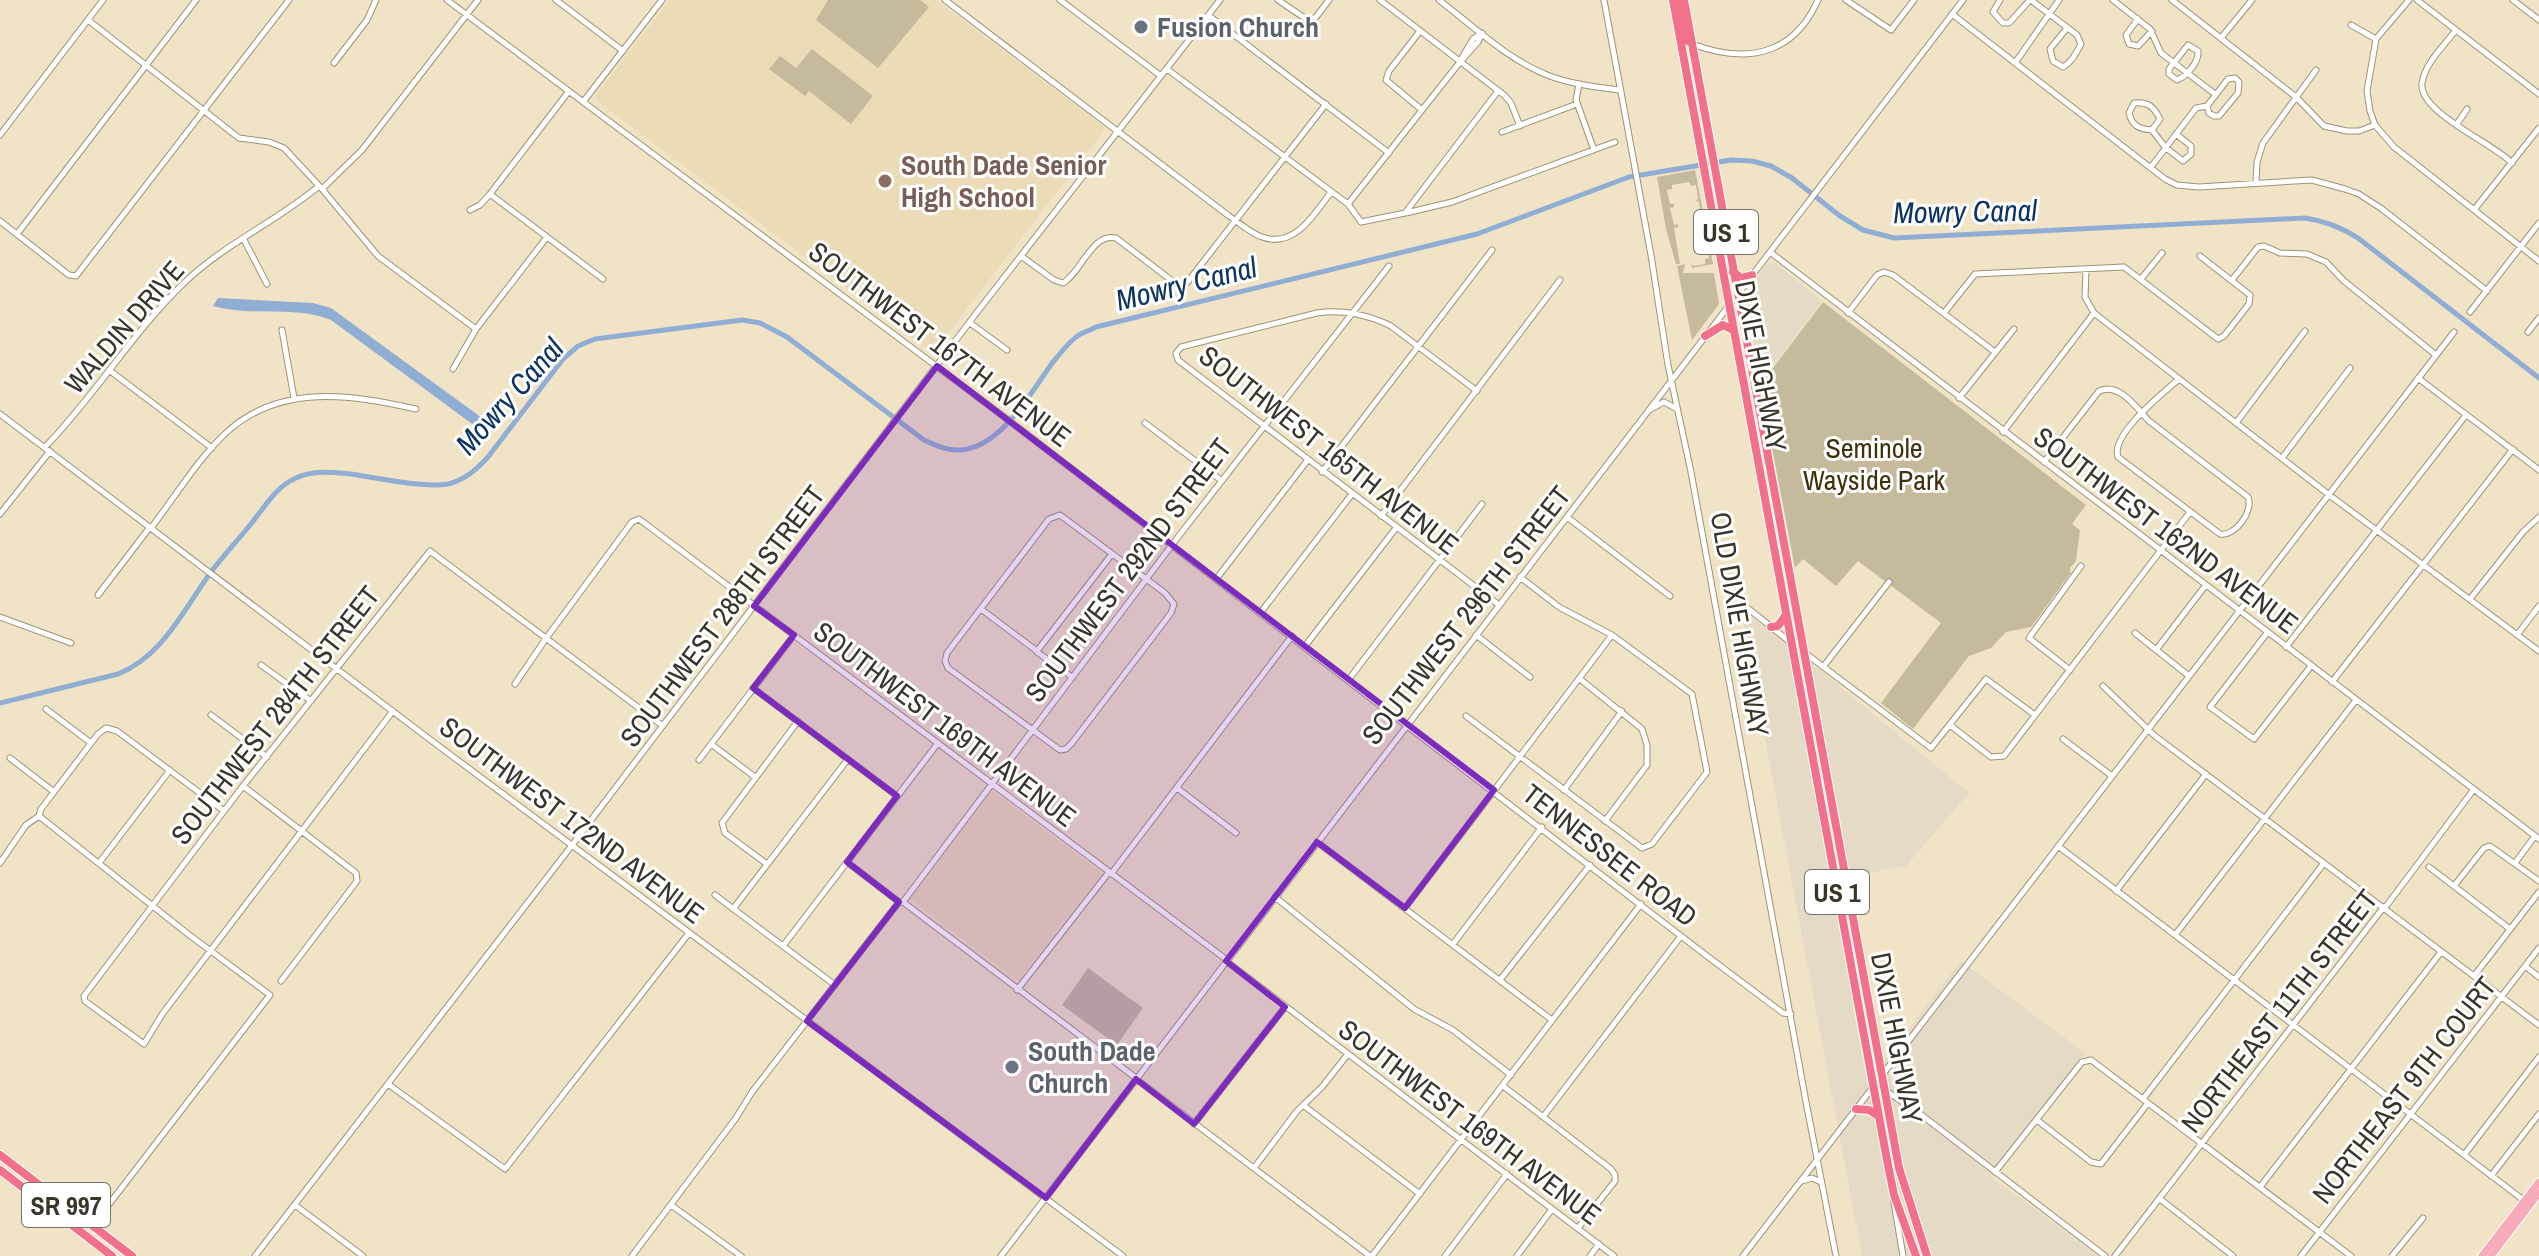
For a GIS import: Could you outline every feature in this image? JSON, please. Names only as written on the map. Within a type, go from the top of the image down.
[{"type":"highway","name":"DIXIE HIGHWAY","points":[[1678,0],[1692,44],[1803,652]]},
{"type":"highway","name":"DIXIE HIGHWAY","points":[[1678,0],[1680,45],[1785,612]]},
{"type":"highway","points":[[1680,45],[1687,54],[1696,99],[1704,113]]},
{"type":"highway","points":[[1709,205],[1717,217],[1730,286],[1737,295]]},
{"type":"highway","points":[[1733,272],[1741,278],[1752,275]]},
{"type":"highway","points":[[1728,307],[1736,319],[1749,386],[1757,400]]},
{"type":"highway","points":[[1705,336],[1723,325],[1733,330]]},
{"type":"highway","points":[[1746,402],[1754,417],[1763,464],[1769,469]]},
{"type":"highway","points":[[1760,477],[1765,480],[1776,531],[1784,546]]},
{"type":"highway","points":[[1771,627],[1778,626],[1785,612],[1791,616],[1797,645],[1803,652]]},
{"type":"highway","name":"US 1","points":[[1785,612],[1819,799]]},
{"type":"highway","points":[[1790,642],[1802,676],[1809,683]]},
{"type":"highway","name":"US 1","points":[[1803,652],[1809,683]]},
{"type":"highway","name":"DIXIE HIGHWAY","points":[[1809,683],[1857,945],[1884,1072],[1884,1091],[1899,1168],[1927,1256]]},
{"type":"highway","name":"DIXIE HIGHWAY","points":[[1819,799],[1894,1195]]},
{"type":"highway","points":[[1819,799],[1828,815],[1836,862],[1842,864]]},
{"type":"highway","points":[[1835,882],[1841,886],[1850,932],[1857,945]]},
{"type":"highway","points":[[1859,1013],[1866,1021],[1875,1065],[1884,1072]]},
{"type":"highway","points":[[1856,1109],[1869,1110],[1878,1115]]},
{"type":"highway","name":"SR 997","points":[[0,1155],[132,1256]]},
{"type":"highway","name":"SR 997","points":[[0,1170],[112,1256]]},
{"type":"highway","name":"US 1","points":[[1894,1195],[1916,1256]]},
{"type":"main road","points":[[2491,1256],[2539,1182]]},
{"type":"main road","points":[[2482,1256],[2539,1193]]},
{"type":"street","points":[[0,135],[103,0]]},
{"type":"street","points":[[17,234],[196,0]]},
{"type":"street","points":[[0,221],[73,277],[76,276],[289,0]]},
{"type":"street","points":[[334,63],[367,20],[376,0]]},
{"type":"street","name":"SOUTHWEST 167TH AVENUE","points":[[447,0],[937,366],[1407,724]]},
{"type":"street","name":"WALDIN DRIVE","points":[[0,514],[133,338],[168,299],[226,248],[320,187],[362,150],[478,0]]},
{"type":"street","points":[[556,0],[623,51]]},
{"type":"street","points":[[583,102],[661,0]]},
{"type":"street","points":[[945,0],[1236,220],[1263,237],[1285,238],[1303,227],[1331,192]]},
{"type":"street","points":[[1060,0],[1161,76]]},
{"type":"street","name":"SOUTHWEST 288TH STREET","points":[[255,1256],[1220,0]]},
{"type":"street","points":[[1278,0],[1309,21],[1329,0]]},
{"type":"street","points":[[1380,0],[1498,91],[1511,103],[1520,126]]},
{"type":"street","points":[[1439,0],[1532,68],[1579,84],[1620,90]]},
{"type":"street","name":"OLD DIXIE HIGHWAY","points":[[1604,0],[1667,359],[1712,582],[1836,1256]]},
{"type":"street","points":[[1692,44],[1727,51],[1762,53],[1794,37],[1807,22],[1818,0]]},
{"type":"street","points":[[1846,0],[1891,30],[1914,0]]},
{"type":"street","name":"SOUTHWEST 296TH STREET","points":[[1001,1256],[1963,0]]},
{"type":"street","points":[[2000,0],[1993,12],[2003,23],[2009,23],[2030,0],[2077,35],[2081,44],[2069,64],[2063,67],[2053,61],[2050,49],[2067,28]]},
{"type":"street","points":[[2015,63],[2059,0]]},
{"type":"street","points":[[2113,0],[2152,31],[2158,49],[2215,94]]},
{"type":"street","points":[[2172,0],[2182,3],[2296,97],[2324,126],[2359,131],[2375,125]]},
{"type":"street","points":[[2221,38],[2252,0]]},
{"type":"street","points":[[2409,0],[2376,39],[2367,91],[2375,125],[2394,147],[2539,261]]},
{"type":"street","points":[[2417,0],[2539,94]]},
{"type":"street","points":[[2518,1],[2539,20]]},
{"type":"street","points":[[1952,14],[2165,179],[2185,186],[2312,180],[2359,194],[2487,291]]},
{"type":"street","points":[[1208,15],[1389,153]]},
{"type":"street","points":[[2138,19],[2126,35],[2129,44],[2135,47],[2140,45],[2152,31]]},
{"type":"street","points":[[88,20],[239,138],[269,142],[284,148],[378,256],[476,329]]},
{"type":"street","points":[[2351,25],[2376,39]]},
{"type":"street","points":[[1420,31],[1387,74],[1386,80],[1422,110]]},
{"type":"street","points":[[2455,31],[2429,65],[2422,84],[2425,94],[2437,111],[2492,146],[2512,163]]},
{"type":"street","points":[[1348,204],[1473,49],[1482,33]]},
{"type":"street","points":[[2188,45],[2199,53],[2187,73],[2181,79],[2172,78],[2169,69],[2188,45]]},
{"type":"street","points":[[1167,69],[1348,204],[1356,218],[1364,223],[1452,202],[1615,142]]},
{"type":"street","points":[[2256,182],[2257,162],[2263,143],[2316,70]]},
{"type":"street","points":[[2151,167],[2196,108],[2207,106],[2228,79],[2235,78],[2239,82],[2238,93],[2219,116],[2209,113],[2207,106]]},
{"type":"street","points":[[1579,84],[1575,97],[1594,150]]},
{"type":"street","points":[[470,210],[490,194],[569,91]]},
{"type":"street","points":[[1405,213],[1498,91]]},
{"type":"street","points":[[2152,130],[2160,119],[2156,111],[2150,104],[2134,103],[2129,113],[2136,127],[2152,130],[2165,147],[2183,161],[2192,151],[2191,146],[2176,134]]},
{"type":"street","points":[[1021,256],[1060,283],[1069,279],[1106,236],[1116,238],[1175,283],[1184,285],[1191,280],[1326,104]]},
{"type":"street","points":[[1502,132],[1577,104]]},
{"type":"street","points":[[2457,125],[2467,109]]},
{"type":"street","points":[[2474,210],[2539,128]]},
{"type":"street","points":[[490,194],[603,279]]},
{"type":"street","points":[[1417,196],[1426,208]]},
{"type":"street","points":[[2470,312],[2539,223]]},
{"type":"street","points":[[453,369],[476,329],[547,237]]},
{"type":"street","points":[[243,238],[267,284]]},
{"type":"street","points":[[2232,280],[2258,247],[2264,246],[2280,253],[2307,254],[2326,262],[2344,281],[2436,355]]},
{"type":"street","points":[[1322,472],[1492,250]]},
{"type":"street","name":"SOUTHWEST 162ND AVENUE","points":[[1770,252],[2537,838]]},
{"type":"street","points":[[2141,279],[2162,253]]},
{"type":"street","points":[[1944,313],[1975,274],[2124,267],[2218,339],[2224,336],[2249,304],[2250,295],[2200,256]]},
{"type":"street","name":"SOUTHWEST 292ND STREET","points":[[807,1021],[1389,266]]},
{"type":"street","points":[[2086,270],[2085,297],[2094,313],[2328,494],[2539,651]]},
{"type":"street","points":[[1848,313],[1877,275],[1884,272],[1893,275],[1995,352]]},
{"type":"street","points":[[1381,516],[1560,280]]},
{"type":"street","name":"SOUTHWEST 165TH AVENUE","points":[[1351,314],[1334,311],[1317,313],[1181,347],[1176,353],[1178,360],[1307,461],[1499,605]]},
{"type":"street","points":[[2003,432],[2094,313]]},
{"type":"street","points":[[1351,314],[1387,324],[1477,391]]},
{"type":"street","points":[[2528,332],[2539,318]]},
{"type":"street","points":[[970,323],[1007,350]]},
{"type":"street","points":[[1959,398],[2014,329]]},
{"type":"street","points":[[282,330],[294,398]]},
{"type":"street","points":[[2236,423],[2305,331]]},
{"type":"street","points":[[1743,1256],[2454,332]]},
{"type":"street","points":[[1667,359],[1684,363]]},
{"type":"street","points":[[2282,458],[2350,368]]},
{"type":"street","points":[[109,370],[212,448]]},
{"type":"street","points":[[2418,378],[2539,470]]},
{"type":"street","points":[[2044,462],[2099,391],[2108,387],[2123,395],[2142,413],[2149,421],[2248,497],[2251,503],[2249,510],[2231,533],[2226,536],[2220,534],[2118,457],[2118,444],[2142,413],[2179,379]]},
{"type":"street","points":[[98,595],[212,448],[250,415],[294,398],[332,395],[416,409]]},
{"type":"street","points":[[1647,412],[1664,402],[1677,409]]},
{"type":"street","name":"SOUTHWEST 172ND AVENUE","points":[[0,414],[1123,1256]]},
{"type":"street","points":[[2286,647],[2466,415]]},
{"type":"street","points":[[1145,423],[1222,481]]},
{"type":"street","points":[[2332,682],[2513,449]]},
{"type":"street","points":[[1217,578],[1307,461]]},
{"type":"street","points":[[1261,612],[1352,494]]},
{"type":"street","points":[[1349,679],[1482,504]]},
{"type":"street","points":[[1950,725],[1991,757],[2004,756],[2190,512]]},
{"type":"street","points":[[1053,516],[1064,516],[1112,554],[1170,597],[1173,609],[1069,747],[1060,750],[946,664],[947,653],[1053,516]]},
{"type":"street","points":[[1567,517],[1670,596]]},
{"type":"street","points":[[2470,599],[2523,532],[2539,517]]},
{"type":"street","name":"SOUTHWEST 169TH AVENUE","points":[[547,637],[632,522],[639,519],[1614,1256]]},
{"type":"street","points":[[1305,646],[1396,528]]},
{"type":"street","name":"SOUTHWEST 284TH STREET","points":[[211,952],[163,1013],[144,1044],[85,1001],[84,996],[243,786],[430,551],[547,637]]},
{"type":"street","points":[[1037,651],[1112,554]]},
{"type":"street","points":[[2070,670],[2029,638],[2081,566]]},
{"type":"street","points":[[1466,716],[1636,846],[1647,848],[1707,772],[1692,694],[1612,635],[1559,607],[1520,577]]},
{"type":"street","points":[[1823,667],[1889,582]]},
{"type":"street","points":[[2156,650],[2205,586]]},
{"type":"street","points":[[1745,606],[1790,642]]},
{"type":"street","points":[[2517,635],[2539,606]]},
{"type":"street","points":[[981,609],[1072,677]]},
{"type":"street","points":[[0,617],[71,643]]},
{"type":"street","points":[[2135,633],[2189,676]]},
{"type":"street","points":[[2267,633],[2210,707],[2254,739],[2311,666]]},
{"type":"street","points":[[699,760],[794,635]]},
{"type":"street","points":[[1476,635],[1530,677]]},
{"type":"street","points":[[1405,908],[1612,635]]},
{"type":"street","points":[[1017,990],[1177,788],[1292,636]]},
{"type":"street","points":[[515,684],[547,637],[663,726]]},
{"type":"street","points":[[1803,652],[1931,748],[1986,679],[2035,715]]},
{"type":"street","points":[[261,665],[311,701]]},
{"type":"street","points":[[1580,679],[1642,729],[1647,745],[1647,765],[1605,821]]},
{"type":"street","points":[[2103,686],[2148,730],[2539,1025]]},
{"type":"street","points":[[753,688],[897,796]]},
{"type":"street","points":[[2175,935],[2356,700]]},
{"type":"street","points":[[46,709],[91,743]]},
{"type":"street","points":[[211,952],[393,711]]},
{"type":"street","points":[[1564,790],[1622,711]]},
{"type":"street","points":[[211,715],[267,757]]},
{"type":"street","points":[[767,864],[722,828],[725,817],[798,721]]},
{"type":"street","name":"TENNESSEE ROAD","points":[[1407,724],[1681,936],[1783,1013],[1791,1014]]},
{"type":"street","points":[[0,863],[26,825],[39,816],[91,743],[106,728],[117,731],[224,811]]},
{"type":"street","points":[[2063,739],[2112,776]]},
{"type":"street","points":[[783,946],[938,743]]},
{"type":"street","points":[[711,744],[756,777]]},
{"type":"street","points":[[10,758],[54,792]]},
{"type":"street","points":[[733,909],[848,759]]},
{"type":"street","points":[[99,863],[170,770]]},
{"type":"street","points":[[2116,891],[2206,774]]},
{"type":"street","points":[[243,786],[356,873],[357,881],[281,981]]},
{"type":"street","points":[[1177,788],[1236,833]]},
{"type":"street","name":"NORTHEAST 11TH STREET","points":[[2115,1256],[2474,789]]},
{"type":"street","points":[[39,816],[270,995],[93,1226]]},
{"type":"street","points":[[1453,944],[1542,827]]},
{"type":"street","points":[[2515,863],[2537,838]]},
{"type":"street","points":[[1317,842],[1552,1020]]},
{"type":"street","points":[[2058,846],[2527,1203]]},
{"type":"street","points":[[2454,886],[2484,848],[2490,846],[2539,881]]},
{"type":"street","points":[[847,862],[1371,1256],[1641,904]]},
{"type":"street","points":[[2037,1120],[2091,1162],[2101,1164],[2324,863]]},
{"type":"street","points":[[1500,980],[1590,865]]},
{"type":"street","points":[[2429,867],[2510,929]]},
{"type":"street","points":[[2474,976],[2539,892]]},
{"type":"street","points":[[715,895],[835,985]]},
{"type":"street","points":[[1275,897],[1414,1009],[1453,1030],[1511,1075]]},
{"type":"street","points":[[388,1084],[505,1169],[689,933]]},
{"type":"street","points":[[1543,1117],[1681,936]]},
{"type":"street","name":"NORTHEAST 9TH COURT","points":[[2301,1256],[2539,948]]},
{"type":"street","points":[[2260,1187],[2441,952]]},
{"type":"street","points":[[2525,966],[2539,977]]},
{"type":"street","points":[[1194,1124],[1285,1007]]},
{"type":"street","points":[[632,1256],[807,1021]]},
{"type":"street","points":[[1254,1168],[1348,1054]]},
{"type":"street","points":[[2464,1155],[2539,1057]]},
{"type":"street","points":[[1995,1172],[2087,1059],[2351,1256]]},
{"type":"street","points":[[1503,1086],[1615,1175],[1615,1181],[1578,1228]]},
{"type":"street","points":[[1873,1089],[1899,1098],[2105,1256]]},
{"type":"street","points":[[1303,1105],[1420,1194]]},
{"type":"street","points":[[2491,1176],[2539,1114]]},
{"type":"street","points":[[1445,1256],[1507,1174]]},
{"type":"street","points":[[1801,1181],[1812,1178],[1821,1182]]},
{"type":"street","points":[[1894,1195],[1903,1256]]},
{"type":"street","points":[[2160,1199],[2233,1256]]},
{"type":"street","points":[[295,1205],[363,1256]]},
{"type":"street","points":[[671,1205],[741,1256]]},
{"type":"street","points":[[1517,1256],[1552,1209]]},
{"type":"street","points":[[2392,1256],[2423,1218]]},
{"type":"street","points":[[1590,1256],[1599,1244]]},
{"type":"highlighted area","points":[[937,366],[1494,790],[1405,908],[1317,842],[1226,961],[1285,1007],[1194,1124],[1136,1079],[1046,1198],[807,1021],[899,902],[847,862],[897,796],[753,688],[794,635],[754,606]]},
{"type":"shaded area","name":"South Dade Senior High School","points":[[670,0],[936,0],[1103,126],[1104,131],[936,349],[929,350],[598,102],[596,95]]},
{"type":"shaded area","points":[[1774,262],[1822,301],[1760,382],[1746,294],[1766,264]]},
{"type":"shaded area","points":[[1741,611],[1786,642],[1969,793],[1906,866],[1830,880],[1867,1083],[1961,961],[2085,1053],[1990,1176],[2098,1256],[1862,1256]]},
{"type":"shaded area","points":[[992,791],[1102,873],[1018,981],[910,899]]},
{"type":"green space","points":[[828,0],[920,0],[929,7],[878,68],[816,20]]},
{"type":"green space","points":[[812,49],[873,96],[851,124],[809,91],[805,96],[769,69],[780,56],[796,68]]},
{"type":"green space","points":[[1695,170],[1713,264],[1692,268],[1691,263],[1693,266],[1705,264],[1705,259],[1709,258],[1707,244],[1703,244],[1706,241],[1703,223],[1699,223],[1702,220],[1699,202],[1695,200],[1698,199],[1696,185],[1691,186],[1689,182],[1672,185],[1672,189],[1667,190],[1670,204],[1674,204],[1670,208],[1674,225],[1678,224],[1674,228],[1680,264],[1676,264],[1657,177]]},
{"type":"green space","points":[[1685,264],[1683,273],[1714,273],[1719,304],[1692,340],[1677,266]]},
{"type":"green space","name":"Seminole Wayside Park","points":[[1823,302],[2086,505],[2072,524],[2080,530],[2076,561],[2031,627],[2006,632],[1991,648],[1969,656],[1913,729],[1881,703],[1941,623],[1858,561],[1836,586],[1803,559],[1795,568],[1760,385]]},
{"type":"green space","points":[[1088,968],[1143,1008],[1117,1045],[1062,1005]]},
{"type":"water","points":[[218,298],[313,303],[331,308],[489,423],[483,432],[331,320],[302,313],[242,311],[213,306]]},
{"type":"waterway","name":"Mowry Canal","points":[[0,703],[118,674],[148,656],[272,496],[296,478],[330,472],[437,485],[465,477],[488,457],[563,359],[578,346],[595,339],[742,320],[760,323],[787,337],[924,440],[946,449],[960,450],[975,447],[1002,429],[1068,344],[1096,327],[1477,234],[1629,177],[1731,160],[1771,166],[1863,230],[1894,238],[2305,218],[2320,221],[2358,238],[2539,378]]},
{"type":"place","name":"Fusion Church","points":[[1141,27]]},
{"type":"place","name":"South Dade Senior High School","points":[[885,181]]},
{"type":"place","name":"South Dade Church","points":[[1012,1067]]}]
